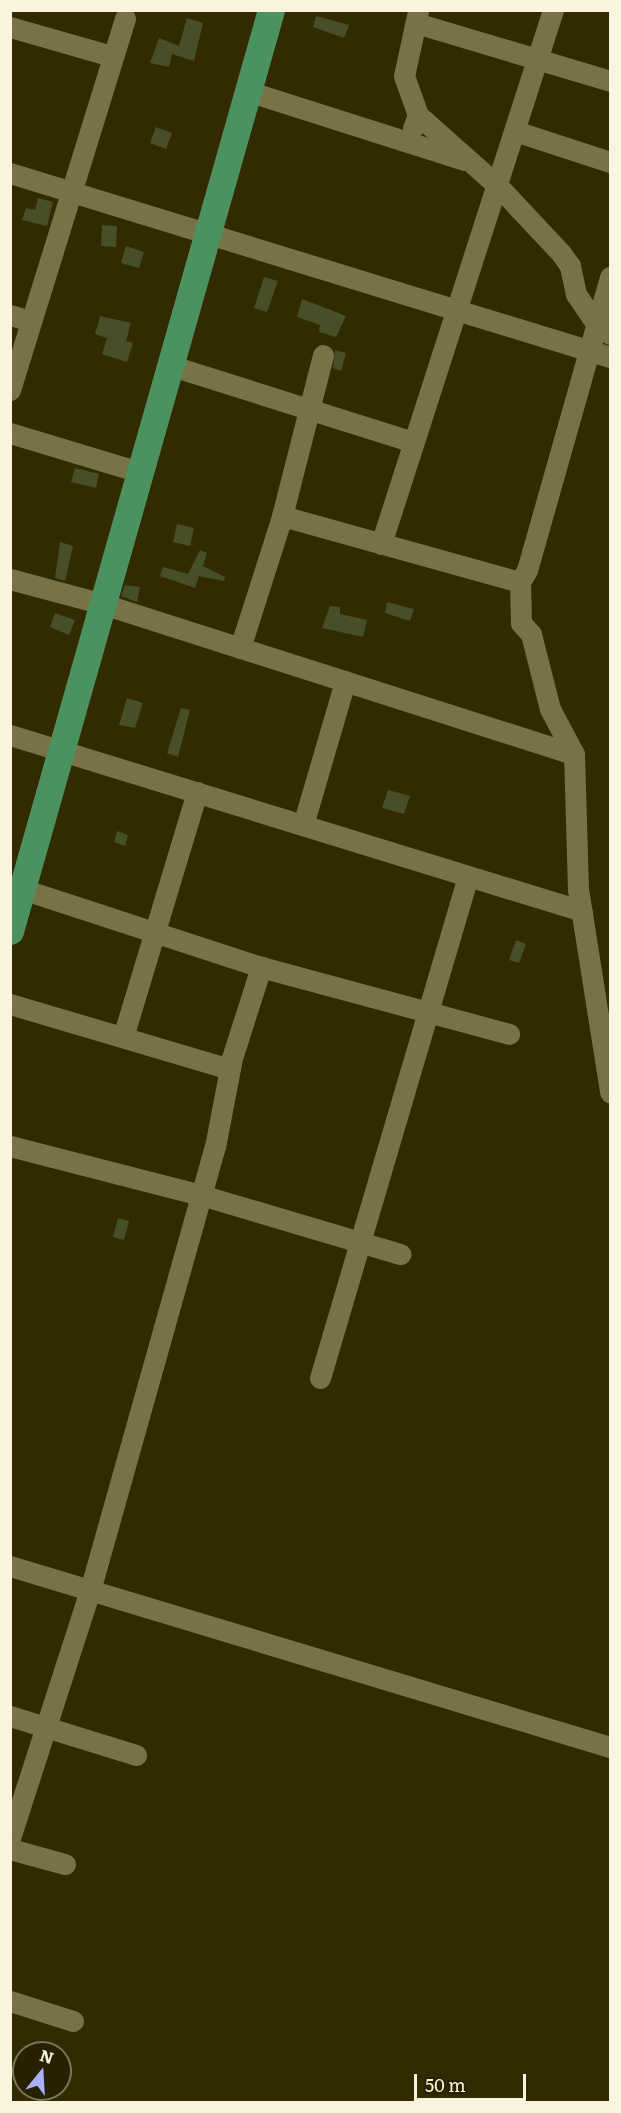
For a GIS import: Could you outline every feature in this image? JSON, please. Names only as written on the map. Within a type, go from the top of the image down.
[{"type":"main road","points":[[10,931],[205,233],[271,10]]},
{"type":"street","points":[[381,544],[554,10]]},
{"type":"street","points":[[603,329],[576,294],[570,266],[561,253],[500,179],[474,163],[418,115],[404,76],[417,17],[538,60],[610,81]]},
{"type":"street","points":[[10,390],[124,18]]},
{"type":"street","points":[[10,27],[112,56]]},
{"type":"street","points":[[247,91],[474,163]]},
{"type":"street","points":[[407,142],[418,115]]},
{"type":"street","points":[[515,131],[610,162]]},
{"type":"street","points":[[10,173],[610,357]]},
{"type":"street","points":[[610,277],[603,329],[588,349],[527,570],[520,582],[521,623],[531,634],[550,709],[574,754],[582,911],[610,1092]]},
{"type":"street","points":[[10,315],[31,321]]},
{"type":"street","points":[[240,648],[282,516],[307,408],[323,356]]},
{"type":"street","points":[[169,365],[413,442]]},
{"type":"street","points":[[10,433],[139,472]]},
{"type":"street","points":[[282,516],[520,582]]},
{"type":"street","points":[[10,579],[103,604],[574,754]]},
{"type":"street","points":[[303,825],[345,681]]},
{"type":"street","points":[[10,735],[582,911]]},
{"type":"street","points":[[123,1037],[197,792]]},
{"type":"street","points":[[320,1378],[426,1012],[468,876]]},
{"type":"street","points":[[22,889],[261,967],[509,1034]]},
{"type":"street","points":[[10,1838],[91,1587],[201,1195],[230,1069],[261,967]]},
{"type":"street","points":[[10,1004],[230,1069]]},
{"type":"street","points":[[10,1146],[201,1195],[400,1254]]},
{"type":"street","points":[[10,1566],[91,1587],[610,1747]]},
{"type":"street","points":[[10,1716],[136,1755]]},
{"type":"street","points":[[10,1849],[65,1864]]},
{"type":"street","points":[[10,2001],[74,2021]]},
{"type":"building","points":[[316,16],[349,25],[344,38],[313,27]]},
{"type":"building","points":[[187,18],[203,23],[194,61],[172,54],[169,67],[150,63],[159,38],[179,46]]},
{"type":"building","points":[[156,127],[172,133],[166,149],[150,143]]},
{"type":"building","points":[[38,198],[53,202],[47,226],[22,220],[26,208],[35,210]]},
{"type":"building","points":[[102,225],[117,226],[116,247],[101,246]]},
{"type":"building","points":[[126,246],[144,252],[139,268],[121,263]]},
{"type":"building","points":[[264,277],[278,281],[267,312],[254,308]]},
{"type":"building","points":[[302,299],[346,316],[336,337],[319,332],[320,325],[297,317]]},
{"type":"building","points":[[100,316],[131,323],[126,341],[133,343],[127,362],[102,354],[107,338],[95,334]]},
{"type":"building","points":[[335,350],[346,353],[341,371],[333,368]]},
{"type":"building","points":[[75,468],[99,474],[96,488],[71,482]]},
{"type":"building","points":[[177,524],[194,528],[190,546],[173,542]]},
{"type":"building","points":[[60,542],[73,546],[65,581],[55,578]]},
{"type":"building","points":[[200,550],[207,553],[203,566],[225,577],[224,581],[199,576],[195,588],[160,576],[163,567],[188,574]]},
{"type":"building","points":[[125,585],[140,587],[137,602],[121,596]]},
{"type":"building","points":[[387,602],[414,609],[410,621],[385,613]]},
{"type":"building","points":[[330,606],[340,607],[340,614],[367,620],[363,637],[322,628]]},
{"type":"building","points":[[55,613],[75,620],[69,635],[50,627]]},
{"type":"building","points":[[127,698],[143,703],[135,728],[119,725]]},
{"type":"building","points":[[181,708],[190,710],[178,757],[167,753]]},
{"type":"building","points":[[388,790],[410,796],[404,814],[382,808]]},
{"type":"building","points":[[117,831],[128,835],[125,846],[114,842]]},
{"type":"building","points":[[516,940],[526,944],[519,963],[509,960]]},
{"type":"building","points":[[118,1218],[129,1221],[124,1240],[113,1237]]}]
